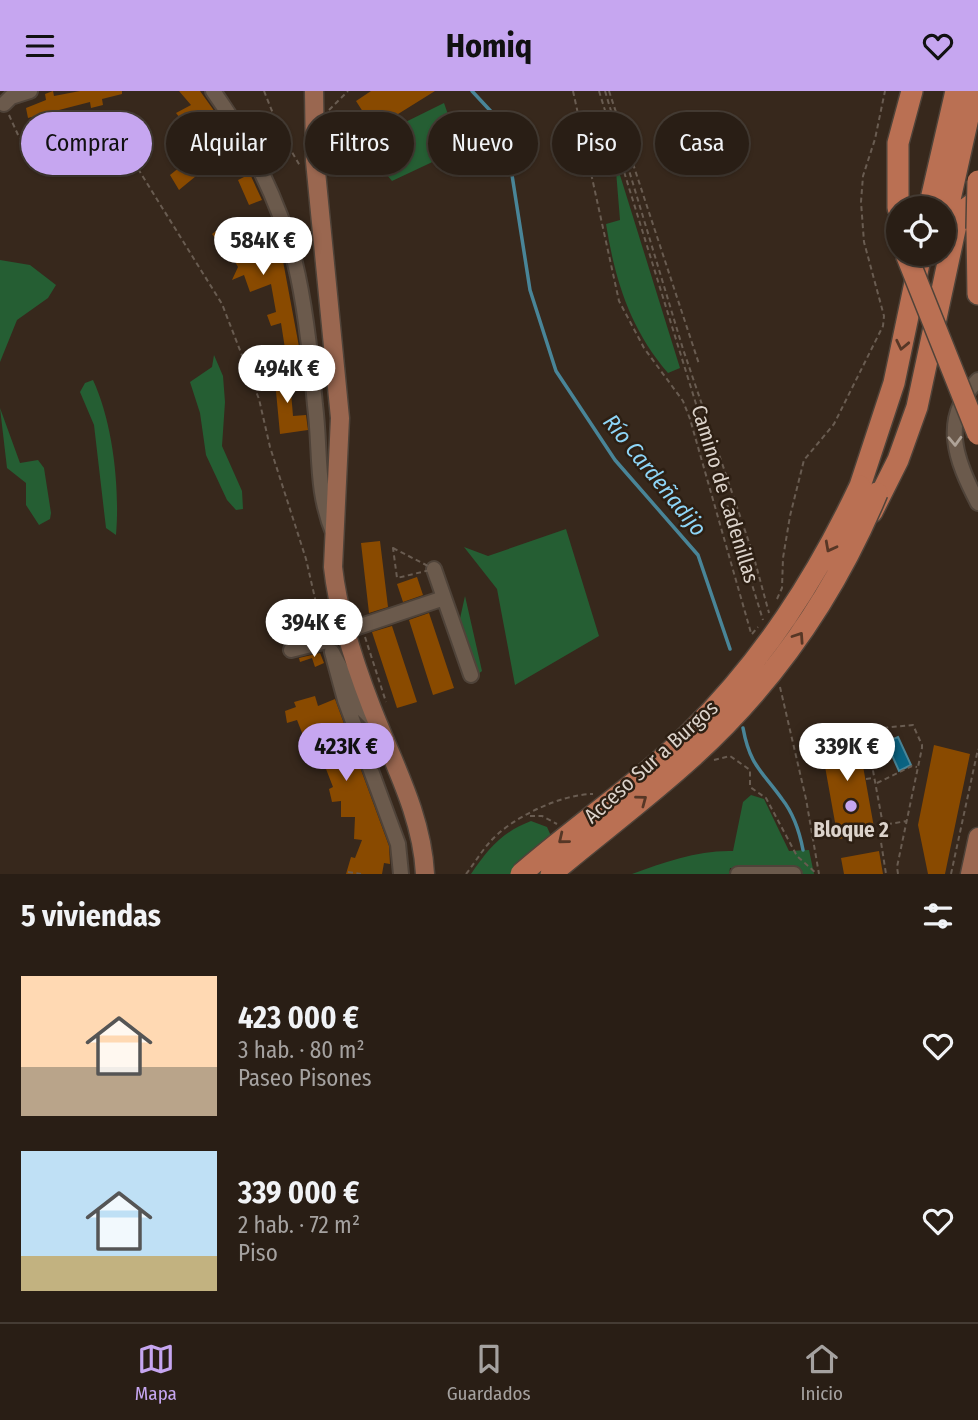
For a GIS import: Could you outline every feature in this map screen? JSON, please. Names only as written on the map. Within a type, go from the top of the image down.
[{"type":"highway","points":[[897,196],[898,143],[912,91]]},
{"type":"highway","points":[[932,196],[956,91]]},
{"type":"highway","points":[[951,196],[974,91]]},
{"type":"highway","points":[[978,181],[978,294]]},
{"type":"highway","points":[[873,491],[908,436],[917,407],[956,225],[967,208],[978,200]]},
{"type":"highway","points":[[911,266],[978,434]]},
{"type":"highway","name":"Acceso Sur a Burgos","points":[[551,874],[649,795],[729,720],[795,643],[858,538],[873,491],[918,266]]},
{"type":"highway","name":"Acceso Sur a Burgos","points":[[522,874],[669,752],[744,676],[811,584],[873,491],[894,449],[911,392],[937,266]]},
{"type":"main road","points":[[313,112],[314,91]]},
{"type":"main road","points":[[318,175],[340,418],[334,537],[335,589],[346,631],[379,727],[416,819],[425,874]]},
{"type":"main road","points":[[970,874],[978,837]]},
{"type":"street","points":[[4,104],[12,97],[30,91]]},
{"type":"street","points":[[213,91],[240,130],[280,217],[296,265],[315,403],[318,482],[322,507],[334,537]]},
{"type":"street","points":[[978,380],[957,414],[954,444],[956,459],[978,503]]},
{"type":"street","points":[[434,569],[471,675]]},
{"type":"street","points":[[346,631],[444,598]]},
{"type":"street","points":[[291,650],[327,644]]},
{"type":"street","points":[[327,644],[363,710],[379,727]]},
{"type":"street","points":[[327,644],[398,844],[401,874]]},
{"type":"street","points":[[738,874],[794,874]]},
{"type":"path","points":[[264,91],[280,131],[305,175]]},
{"type":"path","points":[[324,112],[348,91]]},
{"type":"path","name":"Camino de Cadenillas","points":[[573,91],[619,301],[644,348],[683,401],[721,520],[752,634],[763,622]]},
{"type":"path","points":[[599,91],[763,622]]},
{"type":"path","points":[[607,91],[699,364]]},
{"type":"path","points":[[607,91],[683,349],[753,554],[770,611],[770,623]]},
{"type":"path","points":[[777,600],[782,588],[790,516],[804,460],[834,424],[883,326],[884,316],[864,242],[860,202],[863,176],[875,139],[885,91]]},
{"type":"path","points":[[4,104],[19,137],[34,148],[58,143],[122,143],[214,288],[259,399],[327,644]]},
{"type":"path","points":[[394,548],[425,562],[434,569],[397,578],[394,548]]},
{"type":"path","points":[[763,622],[770,611]]},
{"type":"path","points":[[779,682],[806,799],[818,874]]},
{"type":"path","points":[[886,874],[881,842],[883,825],[867,738],[872,729],[909,724],[916,728],[922,745],[898,874]]},
{"type":"path","points":[[951,874],[978,749]]},
{"type":"path","points":[[876,784],[912,766],[918,767]]},
{"type":"path","points":[[866,779],[874,777]]},
{"type":"path","points":[[750,787],[766,798],[797,856],[818,874]]},
{"type":"path","points":[[466,874],[490,841],[505,828],[562,798],[596,794]]},
{"type":"path","points":[[529,816],[552,819],[560,826]]},
{"type":"path","points":[[883,825],[907,821]]},
{"type":"path","points":[[348,872],[361,874]]},
{"type":"green space","points":[[444,103],[447,112],[428,112],[428,164],[414,171],[414,118]]},
{"type":"green space","points":[[387,175],[405,175],[392,181]]},
{"type":"green space","points":[[616,175],[620,175],[680,368],[668,373],[634,321],[614,265],[606,224],[620,220]]},
{"type":"green space","points":[[0,260],[30,265],[56,285],[48,298],[17,320],[0,362]]},
{"type":"green space","points":[[214,355],[223,376],[225,402],[222,446],[242,491],[243,509],[236,510],[227,500],[206,455],[200,413],[190,382],[212,367]]},
{"type":"green space","points":[[93,380],[106,416],[114,456],[116,535],[106,528],[94,425],[80,392],[85,383]]},
{"type":"green space","points":[[0,408],[20,463],[38,460],[44,468],[51,513],[50,519],[39,525],[26,505],[26,483],[7,468]]},
{"type":"green space","points":[[566,529],[599,636],[515,685],[497,589],[464,547],[488,556]]},
{"type":"green space","points":[[465,596],[482,671],[477,675],[459,623]]},
{"type":"green space","points":[[751,795],[764,799],[789,851],[809,850],[814,874],[801,874],[798,868],[730,868],[729,874],[632,874],[694,855],[733,851],[743,802]]},
{"type":"green space","points":[[531,821],[547,827],[568,874],[471,874],[496,842]]},
{"type":"water","points":[[898,737],[911,765],[899,771],[886,742]]},
{"type":"building","points":[[53,91],[54,96],[80,91],[122,91],[122,94],[102,99],[103,105],[91,108],[90,102],[51,112],[27,112],[26,108],[46,100],[45,94]]},
{"type":"building","points":[[179,91],[200,91],[215,112],[178,112],[191,105]]},
{"type":"building","points":[[371,91],[435,91],[401,112],[363,112],[356,101]]},
{"type":"building","points":[[170,175],[197,175],[179,190]]},
{"type":"building","points":[[250,175],[262,200],[249,205],[238,180]]},
{"type":"building","points":[[250,217],[256,225],[246,233],[258,253],[280,245],[300,352],[286,355],[281,323],[271,326],[267,315],[276,312],[271,284],[250,292],[244,275],[232,280],[238,267],[230,253],[228,255],[212,234],[220,228],[225,235]]},
{"type":"building","points":[[289,368],[293,416],[306,415],[308,430],[280,434],[274,370]]},
{"type":"building","points":[[380,541],[388,607],[369,613],[361,543]]},
{"type":"building","points":[[417,577],[423,595],[403,602],[397,584]]},
{"type":"building","points":[[429,613],[454,688],[433,695],[409,620]]},
{"type":"building","points":[[392,626],[417,702],[397,708],[372,632]]},
{"type":"building","points":[[320,653],[324,663],[315,667],[312,658],[300,662],[299,658]]},
{"type":"building","points":[[315,696],[318,706],[335,699],[389,846],[390,864],[384,863],[382,874],[346,874],[351,857],[355,858],[362,840],[354,839],[355,817],[341,817],[341,801],[332,802],[329,789],[333,787],[326,769],[344,763],[333,733],[308,748],[297,720],[287,723],[285,711],[296,707],[294,702]]},
{"type":"building","name":"Bloque 2","points":[[856,727],[875,833],[838,839],[819,733]]},
{"type":"building","points":[[934,745],[970,754],[945,874],[928,874],[918,825]]},
{"type":"building","points":[[879,851],[883,874],[844,874],[841,858]]},
{"type":"waterway","name":"Río Cardeñadijo","points":[[472,91],[498,119],[512,175],[530,290],[556,371],[615,460],[698,555],[730,649]]},
{"type":"waterway","name":"Río Cardeñadijo","points":[[743,728],[753,760],[793,817],[803,850]]},
{"type":"place","name":"Bloque 2","points":[[851,806]]}]
